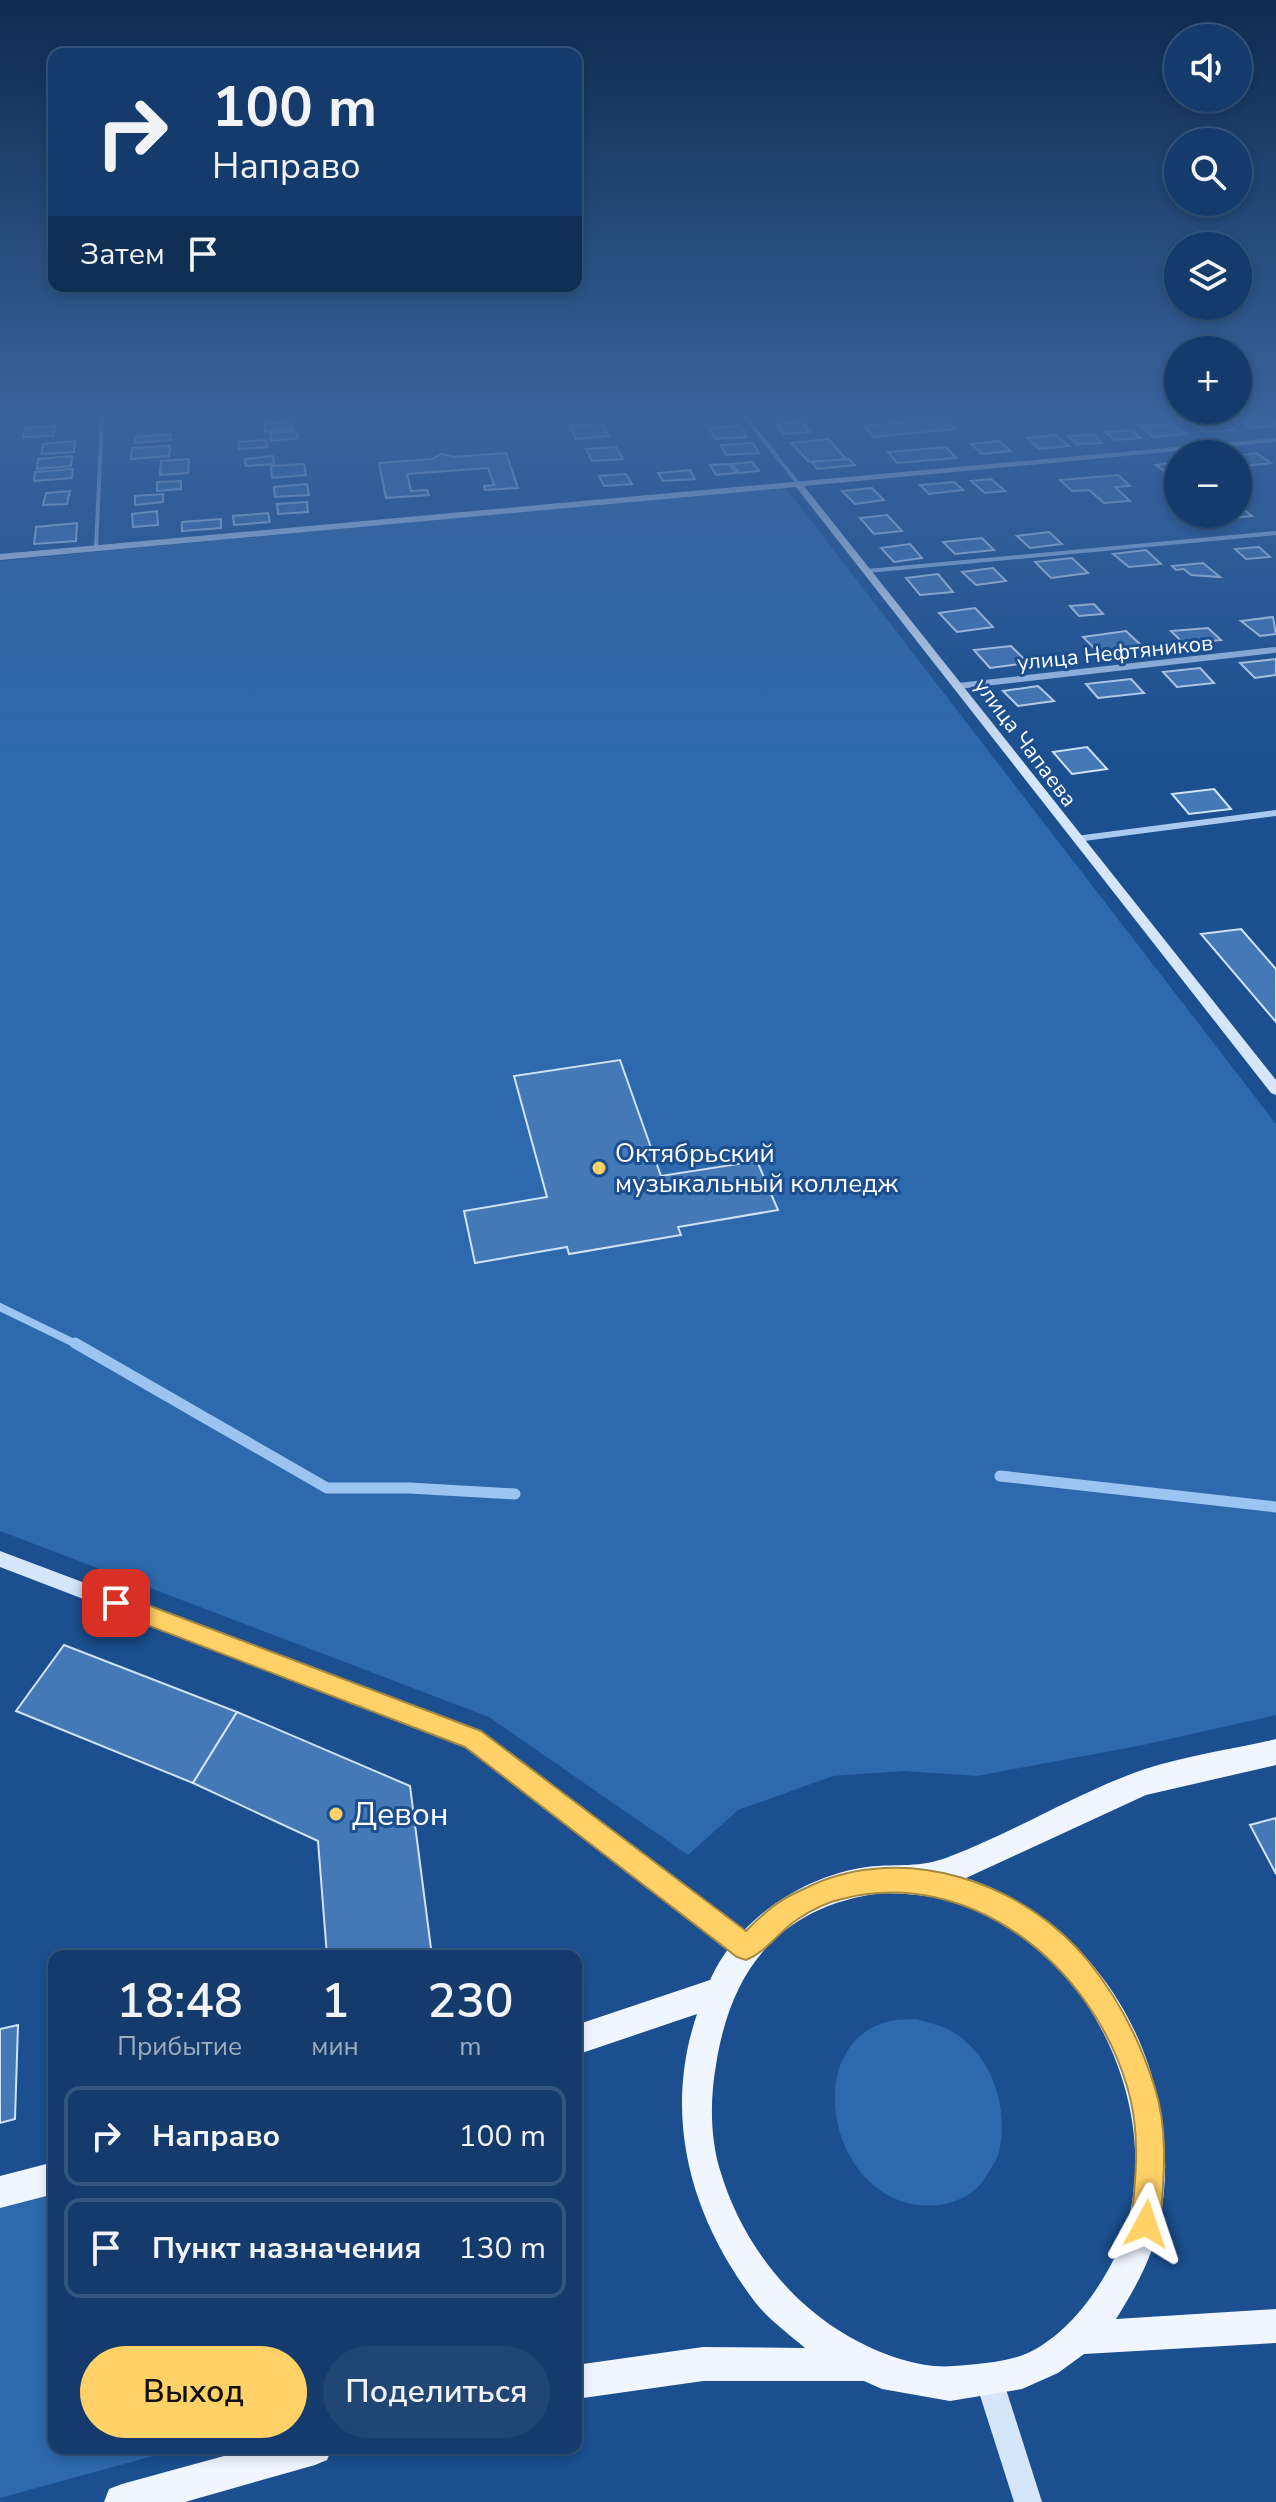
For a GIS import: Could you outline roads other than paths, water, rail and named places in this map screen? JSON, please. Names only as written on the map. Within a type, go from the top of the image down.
[{"type":"main road","points":[[924,1880],[1145,1782],[1276,1752]]},
{"type":"main road","points":[[582,2381],[703,2364],[860,2366],[925,2385],[990,2383],[1039,2367],[1080,2338],[1121,2286],[1146,2224],[1152,2155],[1141,2087],[1116,2024],[1079,1969],[1032,1926],[979,1896],[924,1880],[880,1879],[838,1887],[789,1910],[746,1947],[718,1992],[698,2054],[696,2124],[711,2196],[745,2266],[796,2324],[860,2366]]},
{"type":"main road","points":[[582,2038],[718,1992]]},
{"type":"main road","points":[[0,2192],[48,2180]]},
{"type":"main road","points":[[1080,2338],[1276,2326]]},
{"type":"main road","points":[[122,2502],[294,2454]]},
{"type":"street","points":[[96,548],[97,535]]},
{"type":"street","points":[[0,557],[237,535]]},
{"type":"street","name":"улица Чапаева","points":[[838,535],[1075,839],[1276,1090]]},
{"type":"street","points":[[867,571],[1257,535]]},
{"type":"street","name":"улица Нефтяников","points":[[958,686],[1276,650]]},
{"type":"street","points":[[1075,839],[1276,813]]},
{"type":"street","points":[[0,1559],[473,1739],[746,1947]]},
{"type":"street","points":[[990,2383],[1028,2502]]},
{"type":"waterway","points":[[0,1307],[78,1345]]},
{"type":"waterway","points":[[75,1343],[327,1488],[409,1488],[515,1494]]},
{"type":"waterway","points":[[1000,1476],[1276,1507]]},
{"type":"place","name":"Октябрьский музыкальный колледж","points":[[599,1168]]},
{"type":"place","name":"Девон","points":[[336,1814]]}]
